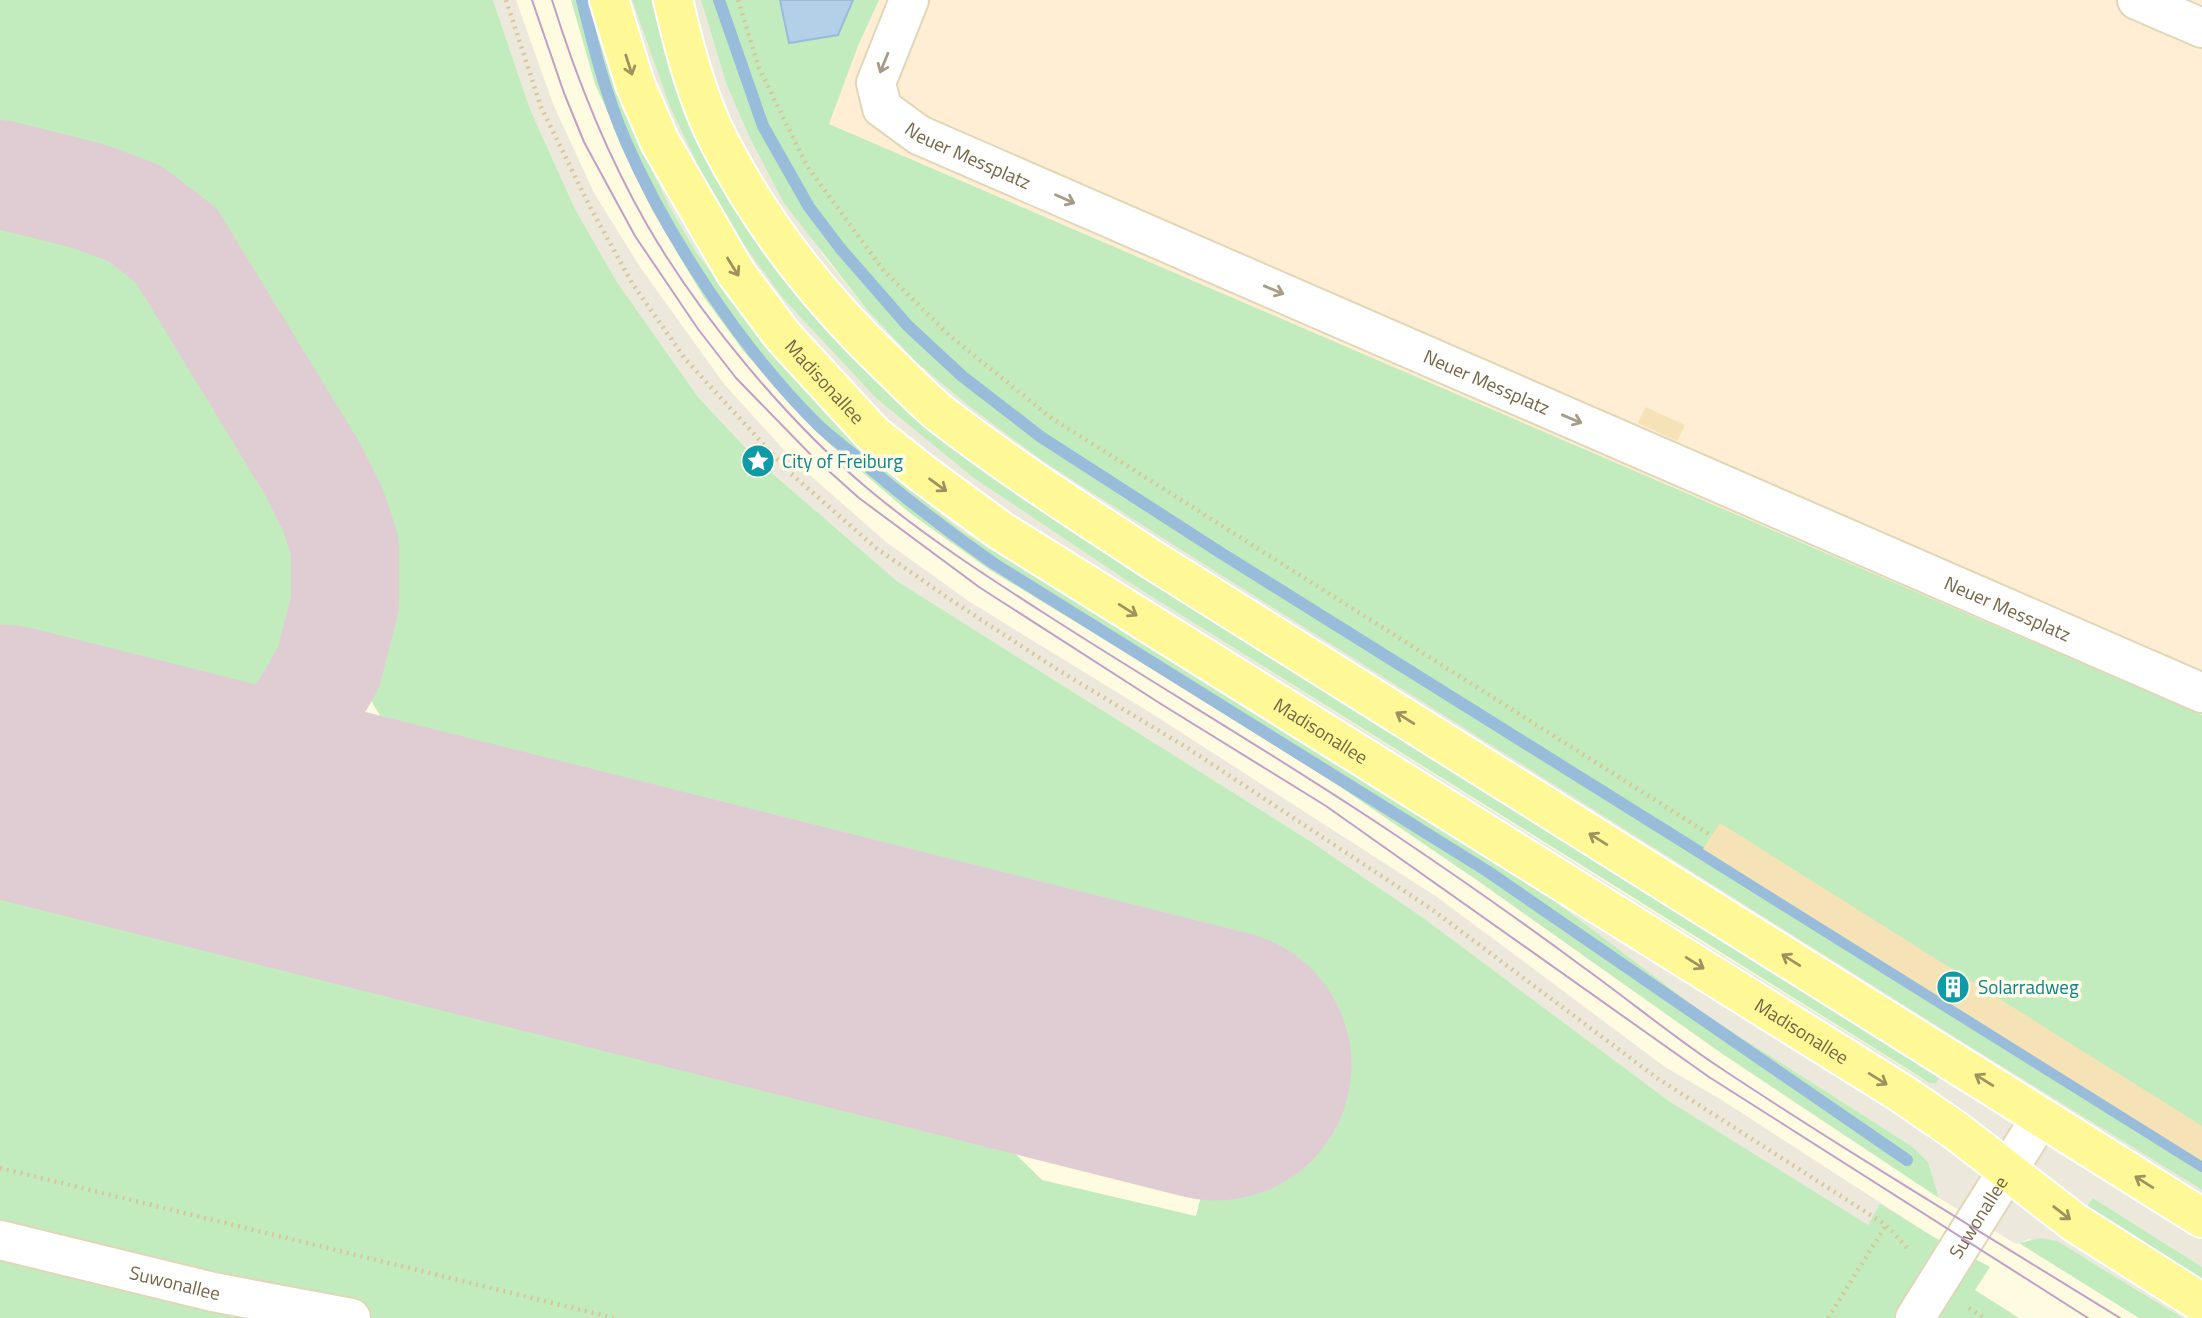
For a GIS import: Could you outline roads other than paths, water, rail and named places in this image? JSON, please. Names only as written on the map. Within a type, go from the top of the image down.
[{"type":"main road","name":"Madisonallee","points":[[609,0],[635,84],[660,142],[736,273],[783,337],[873,434],[1001,531],[1901,1093],[1955,1129],[2074,1222],[2202,1303]]},
{"type":"main road","points":[[673,0],[695,79],[718,139],[753,202],[790,256],[859,336],[939,413],[1027,478],[1156,562],[2202,1218]]},
{"type":"street","name":"Neuer Messplatz","points":[[909,0],[876,83],[882,108],[919,135],[2202,693]]},
{"type":"street","points":[[2137,0],[2202,28]]},
{"type":"street","name":"Suwonallee","points":[[1915,1318],[2041,1117]]},
{"type":"street","name":"Suwonallee","points":[[0,1240],[213,1292],[351,1318]]},
{"type":"water","points":[[780,0],[853,0],[838,35],[789,43]]},
{"type":"waterway","points":[[582,0],[612,107],[643,179],[663,216],[735,328],[790,396],[823,429],[891,486],[993,563],[1487,871],[1907,1160]]},
{"type":"waterway","points":[[719,0],[763,126],[809,207],[840,248],[908,326],[962,376],[1041,437],[1221,553],[2202,1166]]},
{"type":"tram line","points":[[532,0],[584,142],[635,236],[698,329],[736,378],[812,456],[859,498],[979,587],[1326,806],[1709,1077],[2088,1318]]},
{"type":"tram line","points":[[552,0],[571,57],[605,142],[631,196],[667,258],[717,329],[775,398],[836,461],[867,488],[932,539],[1001,585],[1418,850],[1719,1067],[1868,1163],[2120,1318]]},
{"type":"place","name":"City of Freiburg","points":[[758,461]]},
{"type":"place","name":"Solarradweg","points":[[1953,987]]}]
